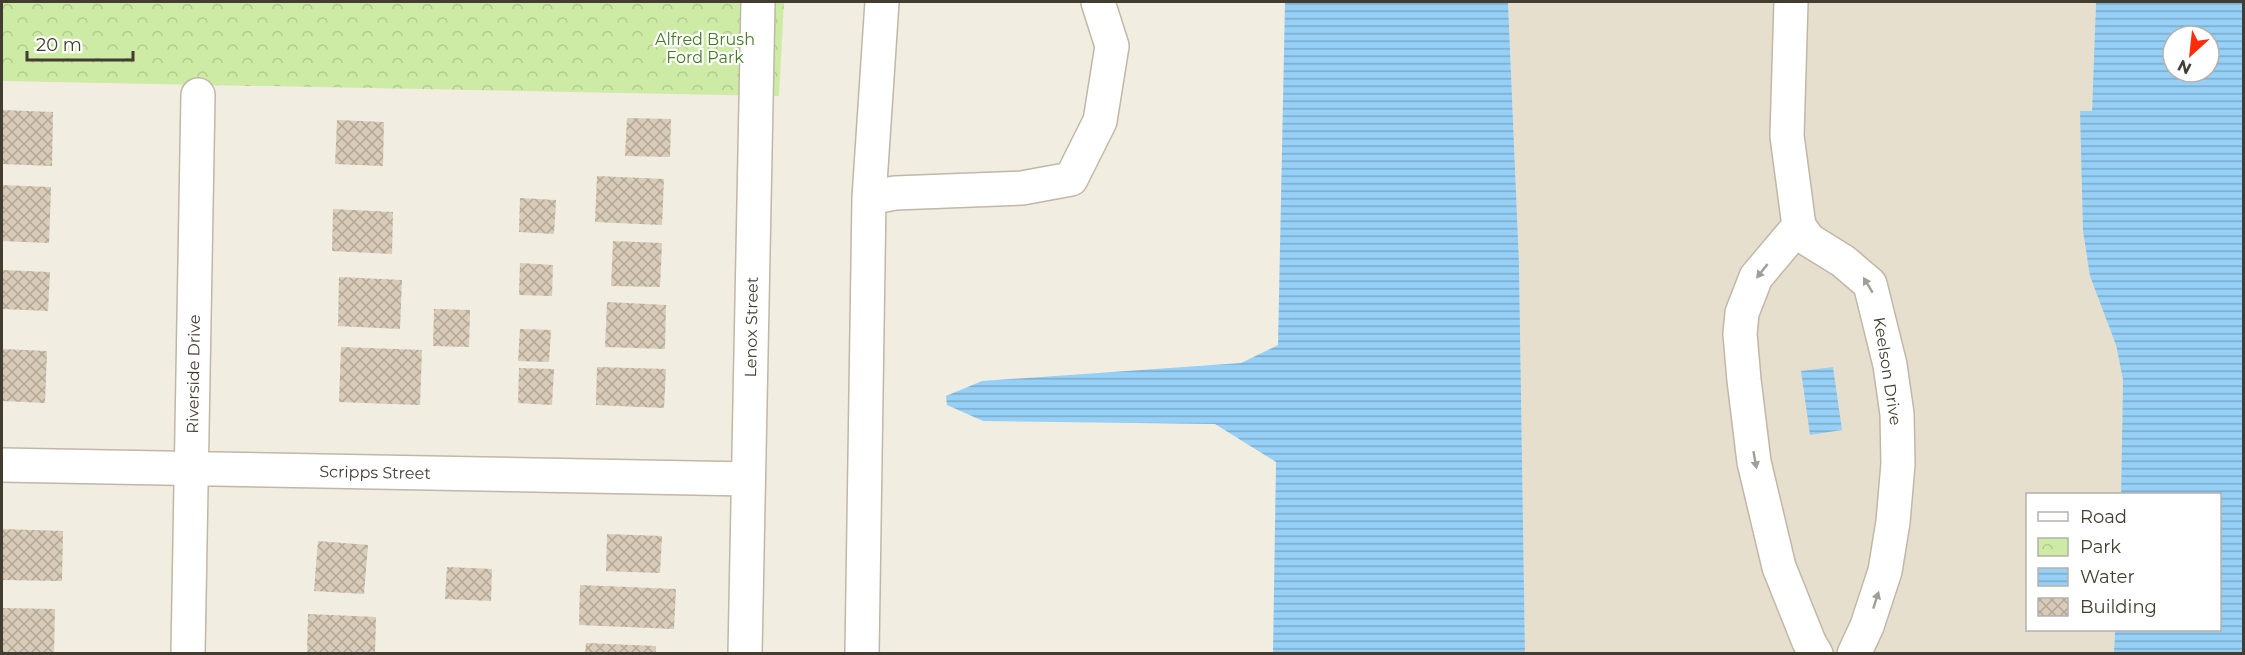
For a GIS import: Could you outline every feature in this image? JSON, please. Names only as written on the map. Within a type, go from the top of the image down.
[{"type":"street","name":"Lenox Street","points":[[745,654],[758,2]]},
{"type":"street","points":[[862,654],[869,198],[882,2]]},
{"type":"street","points":[[869,198],[895,194],[1022,188],[1071,179],[1100,122],[1112,46],[1098,2]]},
{"type":"street","points":[[1791,2],[1787,136],[1799,226],[1756,277],[1742,313],[1740,334],[1755,462],[1776,556],[1809,642],[1816,654]]},
{"type":"street","name":"Riverside Drive","points":[[188,654],[198,95]]},
{"type":"street","name":"Keelson Drive","points":[[1799,226],[1809,240],[1843,261],[1870,284],[1890,365],[1897,414],[1898,464],[1886,571],[1867,626],[1854,654]]},
{"type":"street","name":"Scripps Street","points":[[2,465],[748,479]]},
{"type":"shaded area","points":[[1508,2],[2096,2],[2092,112],[2081,111],[2123,380],[2121,493],[2026,493],[2026,631],[2115,631],[2114,653],[1525,653],[1519,263]]},
{"type":"green space","name":"Alfred Brush Ford Park","points":[[2,2],[784,2],[779,96],[2,81]]},
{"type":"water","points":[[1285,2],[1508,2],[1519,263],[1525,653],[1273,653],[1276,462],[1215,424],[983,421],[947,405],[946,396],[982,381],[1241,363],[1278,345]]},
{"type":"water","points":[[2096,2],[2243,2],[2243,653],[2114,653],[2115,631],[2221,631],[2221,493],[2121,493],[2123,380],[2116,345],[2090,276],[2083,231],[2080,111],[2092,111]]},
{"type":"water","points":[[1833,367],[1842,430],[1810,435],[1801,371]]},
{"type":"building","points":[[2,110],[53,112],[52,166],[2,164]]},
{"type":"building","points":[[627,118],[671,119],[670,157],[625,156]]},
{"type":"building","points":[[337,120],[384,122],[383,166],[335,164]]},
{"type":"building","points":[[597,176],[664,179],[662,225],[595,222]]},
{"type":"building","points":[[2,185],[51,187],[49,243],[2,241]]},
{"type":"building","points":[[520,198],[556,200],[554,234],[519,232]]},
{"type":"building","points":[[333,209],[393,212],[392,254],[332,251]]},
{"type":"building","points":[[613,241],[662,243],[660,287],[611,286]]},
{"type":"building","points":[[520,263],[553,265],[552,296],[519,295]]},
{"type":"building","points":[[2,270],[50,272],[48,311],[2,309]]},
{"type":"building","points":[[339,277],[402,280],[400,329],[338,326]]},
{"type":"building","points":[[607,302],[666,305],[665,349],[605,347]]},
{"type":"building","points":[[434,309],[470,310],[469,347],[433,346]]},
{"type":"building","points":[[520,329],[551,330],[549,362],[518,361]]},
{"type":"building","points":[[341,347],[422,350],[420,405],[339,402]]},
{"type":"building","points":[[2,349],[47,351],[45,403],[2,401]]},
{"type":"building","points":[[597,367],[666,369],[664,408],[596,405]]},
{"type":"building","points":[[519,368],[554,369],[552,405],[518,403]]},
{"type":"building","points":[[2,529],[63,531],[62,581],[2,580]]},
{"type":"building","points":[[607,534],[662,536],[660,573],[606,571]]},
{"type":"building","points":[[318,541],[368,545],[364,594],[314,591]]},
{"type":"building","points":[[447,567],[492,569],[491,601],[445,599]]},
{"type":"building","points":[[580,585],[676,589],[674,629],[579,625]]},
{"type":"building","points":[[2,608],[55,609],[54,654],[2,654]]},
{"type":"building","points":[[308,614],[376,617],[375,654],[307,654]]},
{"type":"building","points":[[586,643],[656,646],[656,654],[585,654]]}]
